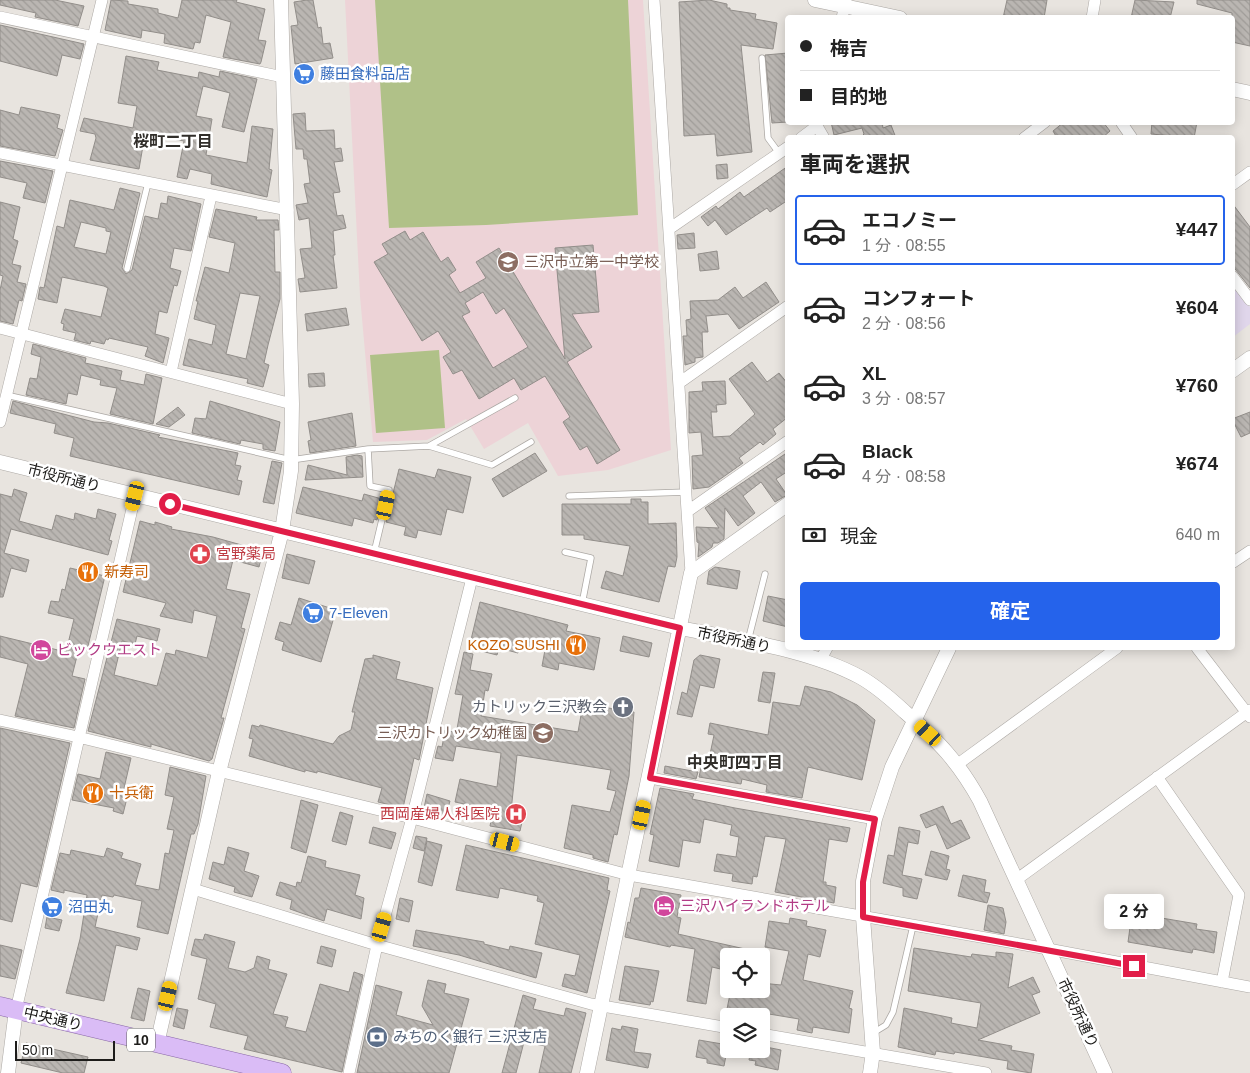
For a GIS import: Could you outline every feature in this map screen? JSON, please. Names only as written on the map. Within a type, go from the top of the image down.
[{"type":"main road","name":"中央通り","points":[[8,1008],[157,1044],[236,1068],[282,1073]]},
{"type":"street","points":[[0,422],[102,0]]},
{"type":"street","points":[[157,1044],[219,772],[282,531],[291,460],[292,404],[288,210],[280,0]]},
{"type":"street","points":[[587,1073],[650,778],[691,573],[654,0]]},
{"type":"street","points":[[815,0],[884,15]]},
{"type":"street","points":[[1092,15],[1095,0]]},
{"type":"street","points":[[0,17],[283,77]]},
{"type":"street","points":[[1235,90],[1250,93]]},
{"type":"street","points":[[804,135],[816,125]]},
{"type":"street","points":[[1028,135],[1041,125]]},
{"type":"street","points":[[669,229],[783,150]]},
{"type":"street","points":[[0,153],[288,210]]},
{"type":"street","points":[[1235,183],[1250,172]]},
{"type":"street","points":[[170,372],[212,196]]},
{"type":"street","points":[[1235,280],[1250,300]]},
{"type":"street","points":[[678,383],[785,308]]},
{"type":"street","points":[[0,328],[292,404]]},
{"type":"street","points":[[1235,369],[1250,358]]},
{"type":"street","points":[[688,511],[785,444]]},
{"type":"street","name":"市役所通り","points":[[0,462],[472,578],[748,643],[820,661],[860,677],[914,720],[945,748],[958,764],[980,801],[1106,1073]]},
{"type":"street","points":[[8,1073],[8,1008],[78,737],[135,496]]},
{"type":"street","points":[[691,573],[785,506]]},
{"type":"street","points":[[1235,561],[1250,551]]},
{"type":"street","points":[[349,1073],[377,945],[412,818],[472,578]]},
{"type":"street","points":[[820,661],[825,650]]},
{"type":"street","points":[[870,1073],[873,1052],[863,917],[863,882],[875,819],[892,767],[948,650]]},
{"type":"street","points":[[958,764],[1114,650]]},
{"type":"street","points":[[1016,880],[1157,777],[1249,713],[1199,650]]},
{"type":"street","points":[[0,720],[78,737],[412,818],[629,875],[1048,949],[1250,987]]},
{"type":"street","points":[[1157,777],[1239,895],[1222,982]]},
{"type":"street","points":[[650,778],[875,819]]},
{"type":"street","points":[[193,889],[377,945],[600,1006],[720,1026]]},
{"type":"street","points":[[770,1035],[986,1073]]},
{"type":"lane","points":[[762,58],[768,138],[783,150]]},
{"type":"lane","points":[[128,269],[148,183]]},
{"type":"lane","points":[[6,395],[291,460],[368,449],[429,446],[492,465],[531,442]]},
{"type":"lane","points":[[429,446],[515,398]]},
{"type":"lane","points":[[368,449],[370,486],[389,490],[374,554]]},
{"type":"lane","points":[[569,496],[686,492]]},
{"type":"lane","points":[[565,552],[591,558],[582,604]]},
{"type":"lane","points":[[748,643],[765,574]]},
{"type":"lane","points":[[871,1034],[886,1025],[893,1012],[913,926]]},
{"type":"shaded area","name":"三沢市立第一中学校","points":[[345,0],[643,0],[671,450],[608,470],[558,476],[528,423],[484,449],[466,419],[427,440],[373,442],[360,296]]},
{"type":"shaded area","points":[[1235,286],[1250,307],[1250,324],[1235,335]]},
{"type":"green space","points":[[375,0],[628,0],[638,215],[486,225],[389,228]]},
{"type":"green space","points":[[439,350],[445,428],[376,433],[370,355]]},
{"type":"building","points":[[0,0],[55,0],[84,6],[78,26],[35,17],[36,13],[0,5]]},
{"type":"building","points":[[111,0],[128,1],[128,4],[158,9],[158,13],[178,18],[182,0],[237,0],[236,2],[265,9],[258,40],[266,41],[261,62],[260,64],[223,57],[231,22],[206,15],[200,43],[195,42],[193,49],[164,43],[165,34],[142,30],[141,38],[105,30]]},
{"type":"building","points":[[313,0],[318,28],[321,27],[323,44],[330,43],[333,58],[295,64],[291,26],[298,25],[294,2]]},
{"type":"building","points":[[709,0],[727,4],[727,8],[730,8],[730,10],[756,14],[755,19],[777,23],[773,49],[741,45],[752,152],[717,156],[715,134],[684,136],[679,2]]},
{"type":"building","points":[[1007,0],[1047,0],[1044,15],[1004,15]]},
{"type":"building","points":[[1135,0],[1174,2],[1171,15],[1132,15]]},
{"type":"building","points":[[1197,0],[1250,0],[1250,46],[1235,43],[1235,15],[1197,4]]},
{"type":"building","points":[[0,25],[84,44],[80,59],[62,55],[57,76],[0,61]]},
{"type":"building","points":[[785,53],[785,122],[772,123],[765,55]]},
{"type":"building","points":[[126,56],[159,62],[157,70],[198,78],[199,72],[219,77],[220,71],[257,79],[244,132],[222,127],[230,93],[203,86],[196,116],[212,119],[206,155],[247,163],[252,126],[273,129],[269,169],[272,170],[267,197],[211,184],[212,174],[190,169],[187,179],[177,177],[184,141],[145,134],[139,169],[90,160],[96,138],[95,134],[80,131],[84,118],[133,128],[137,106],[118,103]]},
{"type":"building","points":[[21,107],[60,115],[57,128],[63,130],[55,156],[0,146],[0,110],[19,115]]},
{"type":"building","points":[[305,113],[306,131],[334,130],[335,149],[341,148],[343,161],[334,162],[340,192],[333,193],[337,216],[343,215],[346,228],[333,231],[335,255],[333,255],[337,288],[300,292],[298,279],[305,278],[300,249],[312,248],[309,218],[299,220],[296,205],[308,203],[304,184],[310,183],[307,159],[304,159],[303,149],[296,149],[293,114]]},
{"type":"building","points":[[832,125],[882,125],[883,128],[891,125],[895,135],[863,135],[862,128],[834,135]]},
{"type":"building","points":[[1060,125],[1105,125],[1110,131],[1105,135],[1055,135],[1053,131]]},
{"type":"building","points":[[1152,125],[1196,125],[1195,135],[1151,134]]},
{"type":"building","points":[[0,161],[53,171],[45,203],[23,198],[27,183],[0,177]]},
{"type":"building","points":[[727,164],[728,178],[717,179],[716,165]]},
{"type":"building","points":[[785,168],[785,202],[770,212],[767,208],[726,235],[715,220],[708,226],[701,217],[716,206],[718,209],[740,192],[744,197]]},
{"type":"building","points":[[120,188],[140,193],[122,268],[126,274],[132,270],[145,216],[158,219],[161,203],[167,204],[168,196],[201,204],[191,251],[174,248],[170,268],[181,271],[177,286],[174,285],[167,313],[159,311],[155,334],[169,338],[163,363],[145,356],[148,347],[109,338],[108,340],[106,339],[104,344],[91,341],[90,344],[74,340],[76,333],[63,330],[64,324],[61,323],[65,309],[101,317],[108,288],[62,277],[57,303],[38,299],[40,287],[44,288],[57,226],[64,228],[70,200],[114,210]],"holes":[[[81,222],[106,228],[106,231],[111,232],[106,254],[74,247]]]},
{"type":"building","points":[[0,202],[20,207],[13,239],[18,241],[12,264],[21,266],[17,282],[26,284],[22,301],[19,300],[13,324],[0,321],[0,290],[3,276],[0,275]]},
{"type":"building","points":[[1235,207],[1250,227],[1250,288],[1235,269]]},
{"type":"building","points":[[216,209],[257,217],[256,220],[278,220],[279,230],[274,230],[275,272],[280,272],[280,299],[264,363],[269,365],[263,387],[247,383],[248,379],[183,365],[189,339],[212,345],[216,325],[194,319],[198,301],[196,301],[205,267],[229,273],[235,243],[209,237]],"holes":[[[240,293],[260,296],[246,359],[226,354]]]},
{"type":"building","points":[[405,231],[410,240],[423,232],[441,262],[448,257],[456,270],[449,275],[460,293],[486,278],[476,262],[499,248],[565,359],[555,248],[593,245],[599,312],[572,314],[592,347],[567,362],[620,450],[597,464],[587,446],[580,450],[563,422],[570,417],[545,376],[521,390],[514,378],[479,399],[462,370],[453,374],[443,357],[451,352],[438,331],[422,341],[374,262],[388,254],[382,244]],"holes":[[[483,292],[496,314],[504,308],[528,347],[493,368],[462,316],[470,312],[465,303]]]},
{"type":"building","points":[[694,233],[695,248],[678,249],[677,235]]},
{"type":"building","points":[[717,251],[719,269],[700,271],[698,254]]},
{"type":"building","points":[[766,282],[779,302],[739,329],[728,314],[706,316],[708,332],[702,332],[703,357],[695,358],[695,362],[685,365],[683,336],[687,336],[686,320],[691,319],[690,301],[718,300],[735,287],[743,298]]},
{"type":"building","points":[[346,308],[349,325],[307,331],[305,314]]},
{"type":"building","points":[[33,344],[86,358],[85,363],[122,371],[120,380],[144,385],[146,374],[162,378],[153,424],[110,414],[117,388],[100,385],[101,380],[81,375],[77,395],[68,393],[66,404],[26,395],[30,378],[37,379],[41,357],[31,354]]},
{"type":"building","points":[[752,362],[767,382],[779,373],[785,380],[785,419],[773,429],[776,434],[763,445],[760,442],[739,458],[743,463],[709,487],[693,489],[692,456],[703,455],[701,432],[689,433],[689,392],[703,391],[702,382],[725,381],[726,404],[716,405],[717,412],[711,412],[713,437],[730,436],[755,414],[729,379]]},
{"type":"building","points":[[324,373],[325,386],[309,387],[308,374]]},
{"type":"building","points":[[13,401],[94,422],[108,423],[160,435],[158,437],[238,453],[235,465],[241,466],[237,480],[242,481],[239,495],[70,456],[74,438],[54,433],[56,424],[10,413]]},
{"type":"building","points":[[210,401],[280,422],[275,451],[263,449],[263,444],[241,440],[240,444],[192,433],[195,418],[206,419]]},
{"type":"building","points":[[178,407],[185,415],[169,427],[156,424]]},
{"type":"building","points":[[1250,412],[1250,433],[1241,437],[1235,425],[1235,418]]},
{"type":"building","points":[[352,413],[356,446],[310,453],[308,441],[311,440],[308,422]]},
{"type":"building","points":[[535,453],[547,471],[503,497],[492,479]]},
{"type":"building","points":[[785,454],[785,473],[776,479],[785,492],[785,496],[775,502],[761,482],[743,496],[755,513],[738,526],[725,508],[724,539],[718,543],[713,543],[712,547],[698,557],[699,543],[697,542],[696,527],[719,528],[705,508]]},
{"type":"building","points":[[362,456],[363,477],[305,480],[308,465],[347,475],[346,457]]},
{"type":"building","points":[[272,461],[282,463],[274,504],[263,502]]},
{"type":"building","points":[[399,469],[435,478],[438,469],[471,477],[463,513],[447,509],[441,535],[418,530],[416,538],[404,535],[406,527],[386,522]]},
{"type":"building","points":[[303,487],[362,501],[364,494],[382,499],[377,520],[374,519],[373,523],[354,518],[352,526],[296,513]]},
{"type":"building","points":[[14,489],[27,493],[19,521],[52,530],[56,515],[74,520],[75,513],[96,519],[98,509],[116,514],[109,540],[112,541],[108,555],[11,529],[4,553],[29,560],[26,572],[11,568],[3,597],[0,597],[0,494],[12,497]]},
{"type":"building","points":[[631,499],[641,499],[641,502],[648,502],[648,524],[676,523],[677,557],[675,567],[668,566],[659,602],[601,588],[606,571],[623,576],[630,546],[584,539],[584,535],[562,535],[562,504],[631,504]]},
{"type":"building","points":[[140,521],[155,525],[155,522],[172,527],[171,529],[213,537],[263,551],[259,567],[233,560],[226,589],[250,594],[241,628],[245,629],[221,718],[224,718],[212,759],[209,761],[151,744],[151,747],[88,731],[117,619],[160,629],[157,641],[137,636],[135,644],[122,641],[114,675],[157,686],[166,653],[175,655],[176,650],[207,658],[217,616],[194,610],[192,623],[160,616],[166,603],[123,592]]},
{"type":"building","points":[[287,554],[315,561],[309,584],[282,578]]},
{"type":"building","points":[[715,567],[740,571],[737,589],[707,584],[709,571]]},
{"type":"building","points":[[70,568],[105,576],[87,650],[79,648],[72,676],[85,679],[74,728],[15,716],[28,664],[0,657],[0,636],[66,652],[74,619],[48,613],[51,601],[59,602],[62,589],[65,590]]},
{"type":"building","points":[[768,596],[785,599],[785,626],[763,621]]},
{"type":"building","points":[[299,598],[336,610],[321,662],[282,650],[284,642],[275,639],[280,622],[291,625]]},
{"type":"building","points":[[480,602],[568,625],[566,631],[600,638],[594,670],[559,663],[558,670],[542,666],[545,650],[520,644],[518,653],[499,648],[497,655],[469,648]]},
{"type":"building","points":[[623,636],[652,643],[649,657],[620,651]]},
{"type":"building","points":[[464,652],[473,654],[470,670],[492,674],[488,691],[485,690],[481,716],[578,732],[583,704],[634,712],[629,776],[617,835],[614,834],[608,862],[593,858],[593,855],[564,848],[572,805],[610,812],[616,791],[607,789],[611,770],[517,755],[511,811],[524,813],[520,831],[490,826],[493,810],[455,802],[460,779],[497,787],[501,753],[456,746],[453,761],[435,758],[438,746],[442,747],[445,730],[453,732],[454,729],[457,729],[463,695],[455,694]]},
{"type":"building","points":[[373,655],[400,662],[396,679],[433,688],[419,760],[414,758],[403,808],[378,802],[382,788],[317,771],[317,773],[305,770],[305,772],[249,756],[253,739],[249,738],[252,725],[259,727],[260,725],[333,744],[339,736],[351,730],[355,712],[352,712],[365,659],[373,658]]},
{"type":"building","points":[[700,655],[720,659],[714,688],[700,685],[692,717],[677,714],[682,692],[687,694],[694,660]]},
{"type":"building","points":[[763,672],[775,673],[770,703],[758,701]]},
{"type":"building","points":[[805,686],[831,692],[857,705],[875,720],[862,780],[808,767],[802,798],[766,792],[767,785],[742,779],[741,784],[699,777],[702,763],[708,764],[714,735],[708,734],[710,723],[768,735],[773,702],[800,706]]},
{"type":"building","points":[[0,728],[70,743],[37,887],[21,883],[12,922],[0,919]]},
{"type":"building","points":[[106,752],[131,758],[122,797],[127,798],[123,814],[113,811],[114,808],[72,800],[78,774],[100,779]]},
{"type":"building","points":[[665,766],[698,772],[696,779],[664,773]]},
{"type":"building","points":[[170,767],[206,776],[198,824],[194,834],[191,834],[168,934],[137,927],[142,901],[114,895],[113,897],[102,895],[95,927],[140,938],[137,950],[116,945],[104,1001],[66,993],[80,939],[87,895],[64,890],[64,893],[51,890],[60,853],[70,855],[71,850],[104,857],[107,848],[123,853],[121,858],[141,864],[135,885],[159,890],[165,853],[169,854],[174,830],[167,829],[174,797],[165,795]]},
{"type":"building","points":[[660,788],[694,794],[692,799],[850,828],[847,842],[829,839],[823,882],[826,882],[826,885],[836,887],[834,903],[775,892],[786,839],[765,836],[757,877],[753,876],[752,884],[732,881],[733,874],[714,871],[717,854],[736,857],[739,837],[730,835],[732,825],[704,819],[700,843],[683,840],[679,867],[649,861],[654,835],[650,834]]},
{"type":"building","points":[[427,794],[450,801],[445,818],[426,813],[424,808]]},
{"type":"building","points":[[301,800],[318,805],[306,853],[291,848]]},
{"type":"building","points":[[943,806],[951,824],[961,820],[970,838],[947,849],[936,824],[926,828],[920,815]]},
{"type":"building","points":[[340,812],[353,816],[346,845],[332,841]]},
{"type":"building","points":[[373,827],[396,833],[391,849],[369,843]]},
{"type":"building","points":[[899,827],[920,831],[918,844],[908,842],[902,875],[922,879],[917,899],[903,896],[903,888],[883,883],[888,855],[894,856]]},
{"type":"building","points":[[416,836],[427,838],[424,851],[413,848]]},
{"type":"building","points":[[427,841],[442,845],[432,886],[418,882]]},
{"type":"building","points":[[466,845],[609,878],[607,890],[610,891],[587,993],[562,986],[565,974],[575,976],[580,955],[535,944],[544,903],[537,901],[538,896],[500,888],[498,898],[456,890]]},
{"type":"building","points":[[228,847],[249,853],[244,871],[259,876],[252,897],[234,892],[235,887],[209,879],[213,862],[224,865]]},
{"type":"building","points":[[931,851],[949,856],[946,869],[950,870],[947,880],[925,875]]},
{"type":"building","points":[[308,856],[326,861],[325,867],[360,875],[355,895],[364,898],[361,919],[327,909],[324,921],[290,909],[292,900],[276,895],[280,882],[296,887],[297,882],[301,883]]},
{"type":"building","points":[[963,875],[986,880],[984,892],[990,893],[987,903],[958,896]]},
{"type":"building","points":[[641,888],[681,895],[677,917],[681,918],[678,934],[741,948],[720,948],[720,969],[712,967],[706,1004],[687,1001],[695,949],[671,945],[670,947],[625,937],[635,898],[639,898]]},
{"type":"building","points":[[400,898],[413,901],[409,922],[396,919]]},
{"type":"building","points":[[988,905],[1003,908],[1006,922],[1004,934],[984,930]]},
{"type":"building","points":[[1132,913],[1197,924],[1196,929],[1217,932],[1214,953],[1193,949],[1192,953],[1128,942]]},
{"type":"building","points":[[47,917],[62,920],[59,931],[45,928]]},
{"type":"building","points":[[790,918],[807,921],[806,926],[826,930],[820,957],[808,954],[803,980],[853,991],[849,1008],[852,1009],[849,1033],[813,1027],[812,1033],[797,1030],[799,1019],[770,1014],[770,1008],[727,1008],[729,998],[770,998],[770,984],[781,985],[789,951],[765,947],[769,921],[789,924]]},
{"type":"building","points":[[416,930],[484,942],[484,944],[509,950],[510,946],[542,953],[536,978],[459,955],[413,946]]},
{"type":"building","points":[[205,934],[235,942],[228,968],[245,972],[254,968],[257,956],[270,960],[268,969],[287,974],[273,1014],[288,1017],[285,1027],[306,1032],[320,984],[349,992],[354,972],[363,975],[342,1072],[244,1049],[248,1036],[210,1027],[216,1004],[198,999],[207,959],[191,955],[195,939],[203,940]]},
{"type":"building","points":[[0,945],[22,950],[15,979],[0,976]]},
{"type":"building","points":[[321,946],[336,950],[332,967],[317,963]]},
{"type":"building","points":[[914,948],[971,957],[972,954],[996,957],[996,952],[1013,954],[1008,988],[1033,977],[1040,992],[1032,995],[1040,1013],[978,1040],[1012,1046],[1011,1050],[1034,1054],[1031,1073],[1007,1069],[1008,1061],[955,1052],[954,1054],[936,1051],[935,1055],[898,1047],[904,1008],[952,1018],[951,1023],[977,1028],[981,1003],[908,991]]},
{"type":"building","points":[[625,966],[659,971],[653,1002],[651,1001],[650,1005],[619,1000]]},
{"type":"building","points":[[428,980],[446,984],[444,993],[469,999],[449,1073],[357,1073],[376,985],[402,992],[396,1015],[433,1025],[422,1006]]},
{"type":"building","points":[[138,988],[150,991],[144,1021],[131,1018]]},
{"type":"building","points":[[523,995],[536,999],[533,1009],[564,1016],[566,1008],[586,1013],[571,1073],[539,1073],[545,1046],[524,1042],[516,1073],[502,1073]]},
{"type":"building","points":[[177,1008],[188,1010],[184,1029],[173,1026]]},
{"type":"building","points":[[622,1026],[638,1029],[634,1052],[651,1054],[648,1068],[606,1060],[612,1028],[621,1030]]},
{"type":"building","points":[[699,1040],[720,1044],[720,1058],[726,1058],[724,1066],[707,1063],[707,1059],[696,1057]]},
{"type":"building","points":[[26,1043],[88,1057],[84,1073],[63,1073],[21,1063]]},
{"type":"building","points":[[770,1048],[781,1050],[778,1070],[755,1065],[756,1061],[749,1060],[749,1058],[770,1058]]},
{"type":"place","name":"藤田食料品店","points":[[304,74]]},
{"type":"place","name":"三沢市立第一中学校","points":[[508,262]]},
{"type":"place","name":"宮野薬局","points":[[200,554]]},
{"type":"place","name":"新寿司","points":[[88,572]]},
{"type":"place","name":"7-Eleven","points":[[313,613]]},
{"type":"place","name":"KOZO SUSHI","points":[[576,645]]},
{"type":"place","name":"ビックウエスト","points":[[41,650]]},
{"type":"place","name":"カトリック三沢教会","points":[[623,707]]},
{"type":"place","name":"三沢カトリック幼稚園","points":[[543,733]]},
{"type":"place","name":"十兵衛","points":[[93,793]]},
{"type":"place","name":"西岡産婦人科医院","points":[[516,814]]},
{"type":"place","name":"三沢ハイランドホテル","points":[[664,906]]},
{"type":"place","name":"沼田丸","points":[[52,907]]},
{"type":"place","name":"みちのく銀行 三沢支店","points":[[377,1037]]},
{"type":"district","name":"桜町二丁目","points":[[173,141]]},
{"type":"district","name":"中央町四丁目","points":[[735,762]]},
{"type":"route","points":[[170,504],[680,628],[650,778],[875,819],[863,882],[863,917],[1134,966]]}]
